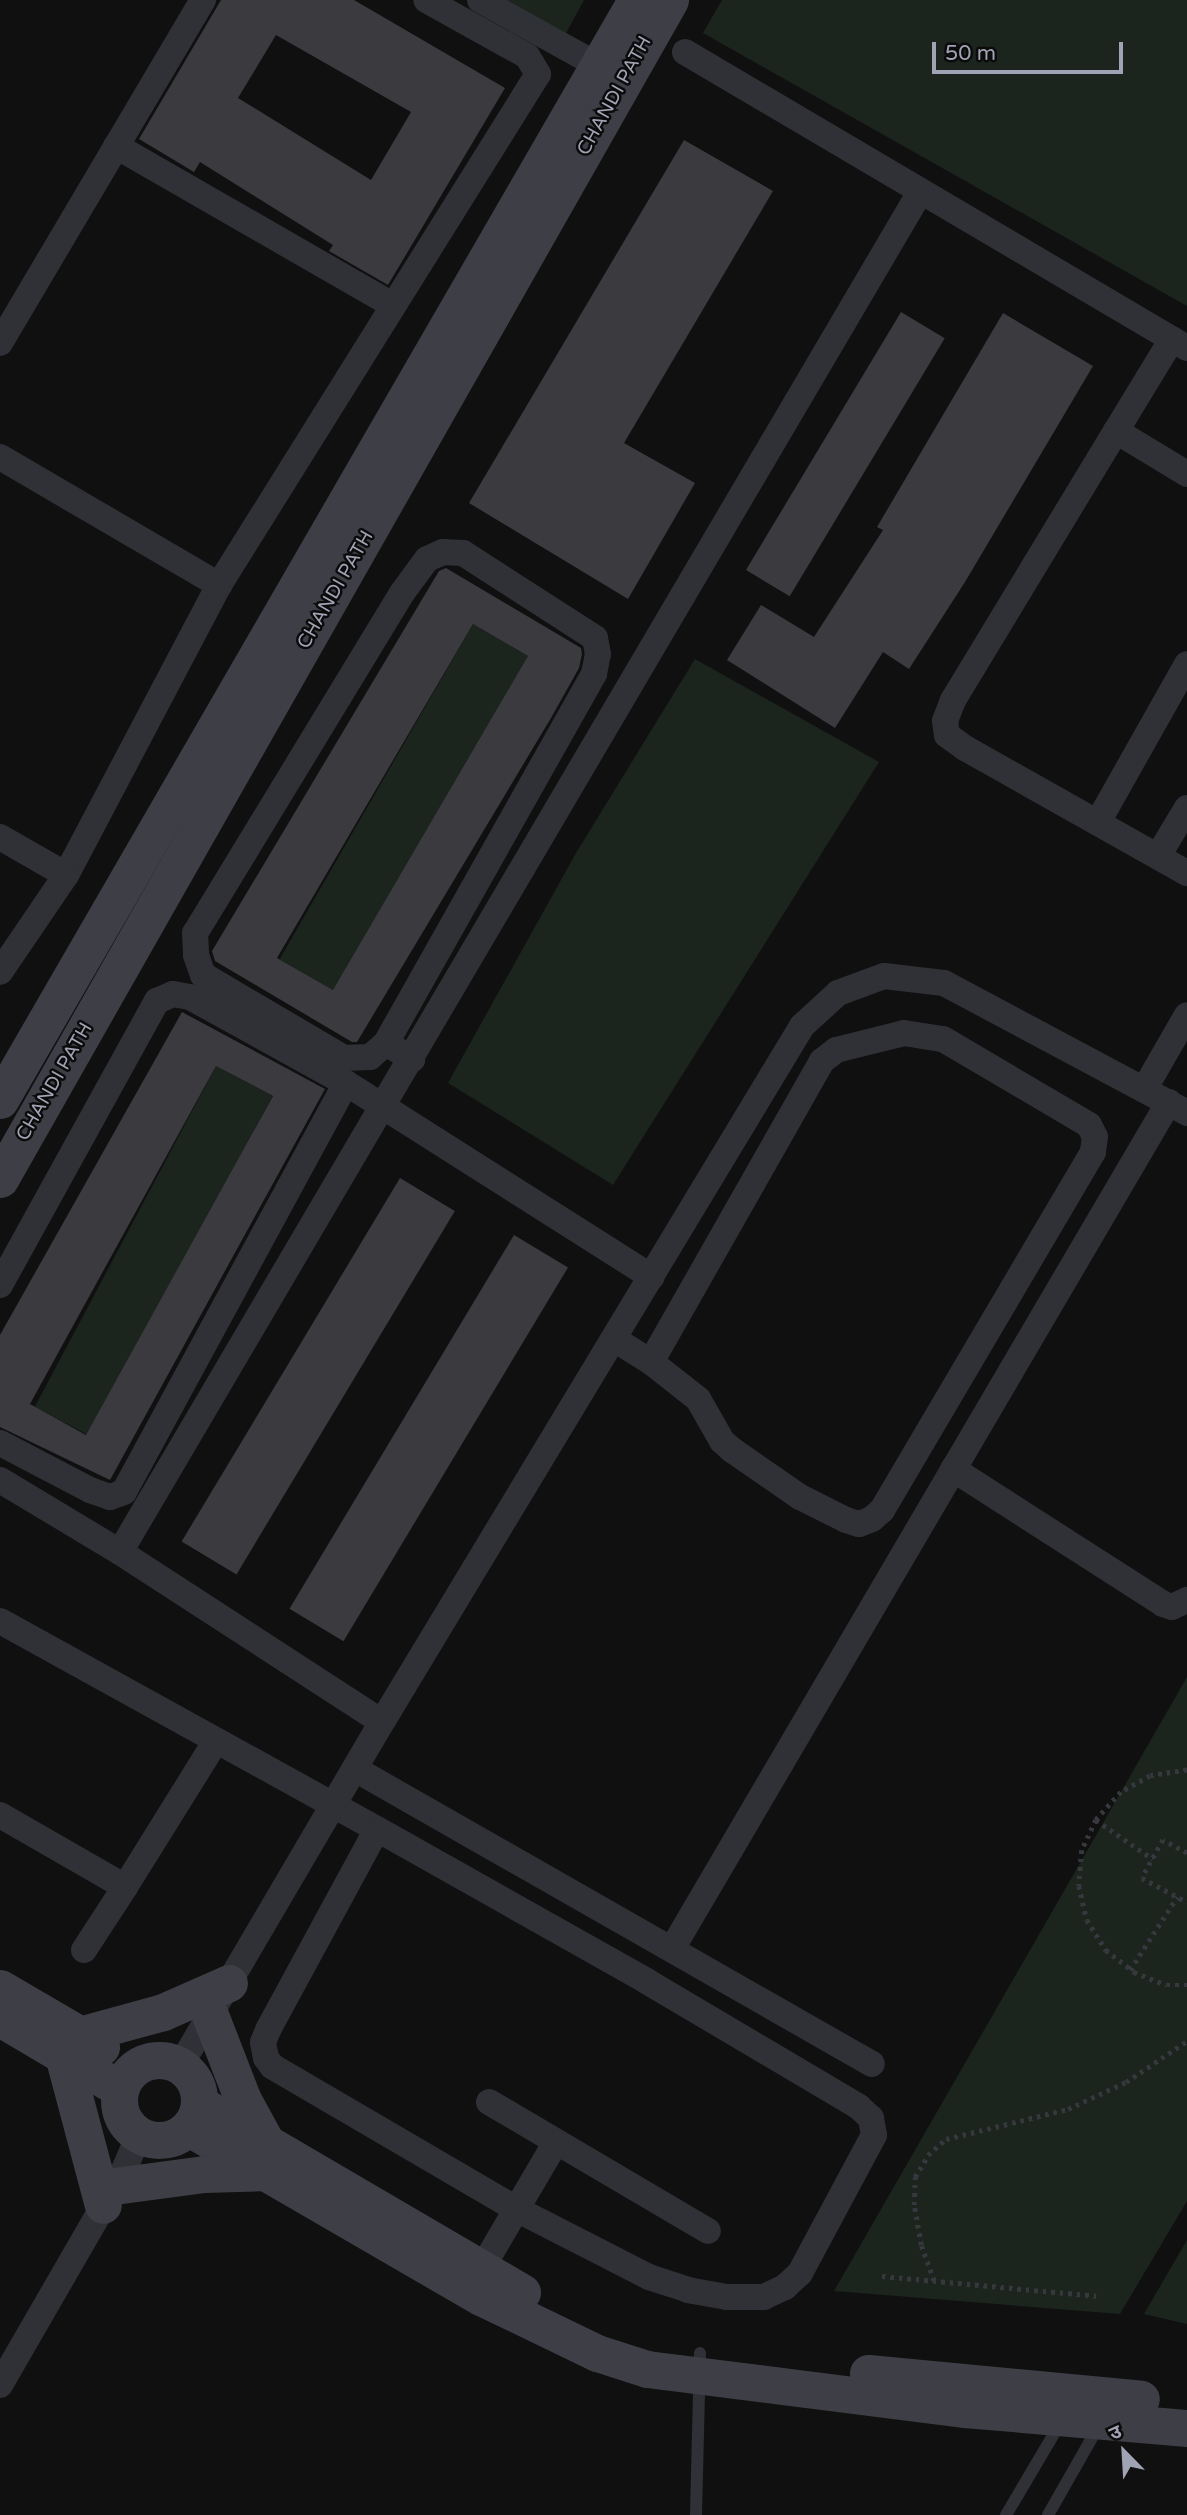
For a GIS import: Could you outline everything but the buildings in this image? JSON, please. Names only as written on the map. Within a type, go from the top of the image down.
[{"type":"street","points":[[0,343],[203,0]]},
{"type":"street","points":[[0,972],[66,875],[219,585],[538,74],[527,56],[426,0]]},
{"type":"street","points":[[480,0],[599,66]]},
{"type":"street","name":"CHANDI PATH","points":[[0,1100],[599,66],[659,6]]},
{"type":"street","name":"CHANDI PATH","points":[[0,1179],[659,6]]},
{"type":"street","points":[[685,52],[1179,344],[1116,431],[953,700],[945,720],[947,735],[965,748],[1187,873]]},
{"type":"street","points":[[116,146],[392,305]]},
{"type":"street","points":[[120,1552],[920,192]]},
{"type":"street","points":[[1116,431],[1187,474]]},
{"type":"street","points":[[0,457],[219,585]]},
{"type":"street","points":[[443,552],[463,553],[595,638],[598,654],[594,674],[386,1043],[370,1057],[344,1058],[203,975],[196,955],[195,933],[402,593],[427,559],[443,552]]},
{"type":"street","points":[[598,654],[635,679]]},
{"type":"street","points":[[1098,822],[1187,664]]},
{"type":"street","points":[[1158,856],[1187,808]]},
{"type":"street","points":[[0,837],[66,875]]},
{"type":"street","points":[[180,2066],[335,1808],[382,1723],[802,1026],[838,993],[884,976],[944,982],[1178,1107],[1136,1159],[672,1949]]},
{"type":"street","points":[[0,1285],[157,1001],[173,994],[190,997],[346,1083],[652,1277]]},
{"type":"street","points":[[1144,1088],[1187,1015]]},
{"type":"street","points":[[614,1339],[651,1362],[698,1399],[722,1441],[732,1450],[800,1497],[846,1520],[859,1524],[872,1519],[882,1510],[1093,1152],[1095,1137],[1089,1125],[943,1039],[904,1033],[836,1050],[822,1061],[651,1362]]},
{"type":"street","points":[[386,1043],[412,1059]]},
{"type":"street","points":[[0,1443],[90,1490],[110,1497],[124,1492],[346,1083]]},
{"type":"street","points":[[1095,1137],[1136,1159]]},
{"type":"street","points":[[953,1469],[1163,1604],[1172,1607],[1187,1600]]},
{"type":"street","points":[[0,1480],[120,1552],[382,1723]]},
{"type":"street","points":[[4,1631],[216,1741],[377,1829],[648,1982],[859,2107],[871,2118],[874,2136],[800,2273],[785,2287],[764,2297],[727,2297],[689,2290],[649,2277],[518,2210],[272,2066],[266,2058],[263,2042],[269,2028],[377,1829]]},
{"type":"street","points":[[84,1950],[216,1741]]},
{"type":"street","points":[[355,1769],[872,2064]]},
{"type":"street","points":[[0,1815],[125,1887]]},
{"type":"street","points":[[0,2018],[71,2045],[163,2012],[229,1983]]},
{"type":"street","points":[[0,1988],[71,2045],[128,2079]]},
{"type":"street","points":[[210,2015],[266,2157],[482,2268],[547,2306],[621,2339],[701,2365]]},
{"type":"street","points":[[71,2045],[109,2195]]},
{"type":"street","points":[[128,2079],[160,2060],[180,2066],[194,2078],[194,2116]]},
{"type":"street","points":[[128,2079],[122,2116],[139,2135],[165,2140],[194,2116]]},
{"type":"street","points":[[489,2102],[708,2231]]},
{"type":"street","points":[[194,2116],[266,2157],[549,2332],[597,2353],[647,2369],[701,2365],[1109,2409],[1187,2428]]},
{"type":"street","points":[[0,2385],[109,2195],[139,2135]]},
{"type":"street","points":[[482,2268],[556,2141]]},
{"type":"street","points":[[109,2195],[266,2157]]},
{"type":"street","points":[[1109,2409],[1187,2403]]},
{"type":"lane","points":[[696,2515],[701,2365]]},
{"type":"lane","points":[[1006,2515],[1070,2405]]},
{"type":"lane","points":[[1048,2515],[1109,2409]]},
{"type":"path","points":[[1187,1770],[1150,1776],[1122,1792],[1096,1820],[1082,1850],[1079,1886],[1087,1920],[1106,1950],[1130,1970],[1167,1985],[1187,1985]]},
{"type":"path","points":[[1096,1820],[1153,1859]]},
{"type":"path","points":[[1187,1853],[1163,1840],[1142,1878],[1187,1902]]},
{"type":"path","points":[[1130,1970],[1177,1897]]},
{"type":"path","points":[[934,2281],[921,2245],[914,2204],[915,2177],[928,2155],[946,2139],[1068,2109],[1126,2082],[1187,2041]]},
{"type":"path","points":[[882,2276],[1096,2296]]},
{"type":"shaded area","points":[[501,0],[584,0],[564,37]]},
{"type":"shaded area","points":[[722,0],[1187,0],[1187,306],[703,33]]},
{"type":"shaded area","points":[[473,624],[528,656],[335,991],[280,959]]},
{"type":"shaded area","points":[[695,659],[879,762],[613,1185],[448,1083],[576,853]]},
{"type":"shaded area","points":[[216,1066],[273,1096],[91,1437],[35,1407]]},
{"type":"shaded area","points":[[1187,1677],[1187,2201],[1120,2314],[834,2291]]},
{"type":"shaded area","points":[[1187,2240],[1187,2324],[1144,2314]]}]
